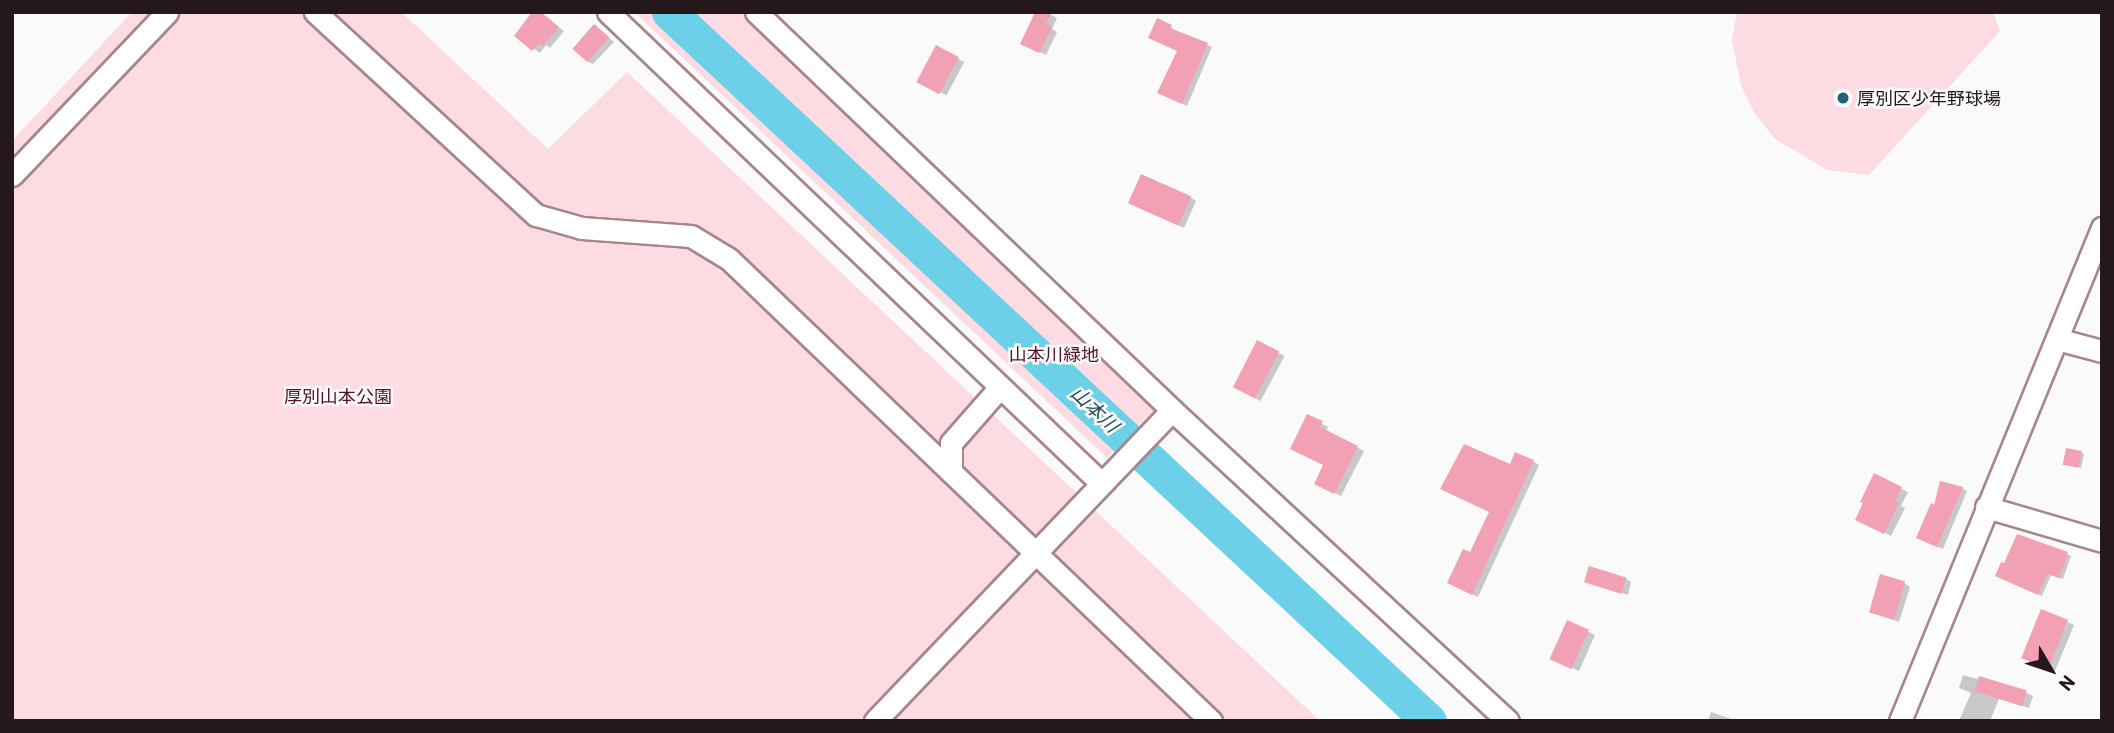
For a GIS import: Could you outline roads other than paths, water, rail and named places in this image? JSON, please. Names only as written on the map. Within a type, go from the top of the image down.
[{"type":"street","points":[[12,176],[167,12]]},
{"type":"street","points":[[315,12],[536,215],[582,228],[691,236],[729,259],[1211,721]]},
{"type":"street","points":[[608,12],[1000,387],[1106,477]]},
{"type":"street","points":[[756,12],[1172,410],[1508,721]]},
{"type":"street","points":[[1900,721],[2102,228]]},
{"type":"street","points":[[2057,339],[2102,351]]},
{"type":"street","points":[[951,472],[951,443],[1000,387]]},
{"type":"street","points":[[875,721],[1172,410]]},
{"type":"street","points":[[1986,507],[2102,541]]},
{"type":"waterway","name":"山本川","points":[[669,12],[1429,721]]},
{"type":"place","name":"厚別区少年野球場","points":[[1843,98]]},
{"type":"park label","name":"山本川緑地","points":[[1054,354]]},
{"type":"park label","name":"厚別山本公園","points":[[338,396]]}]
